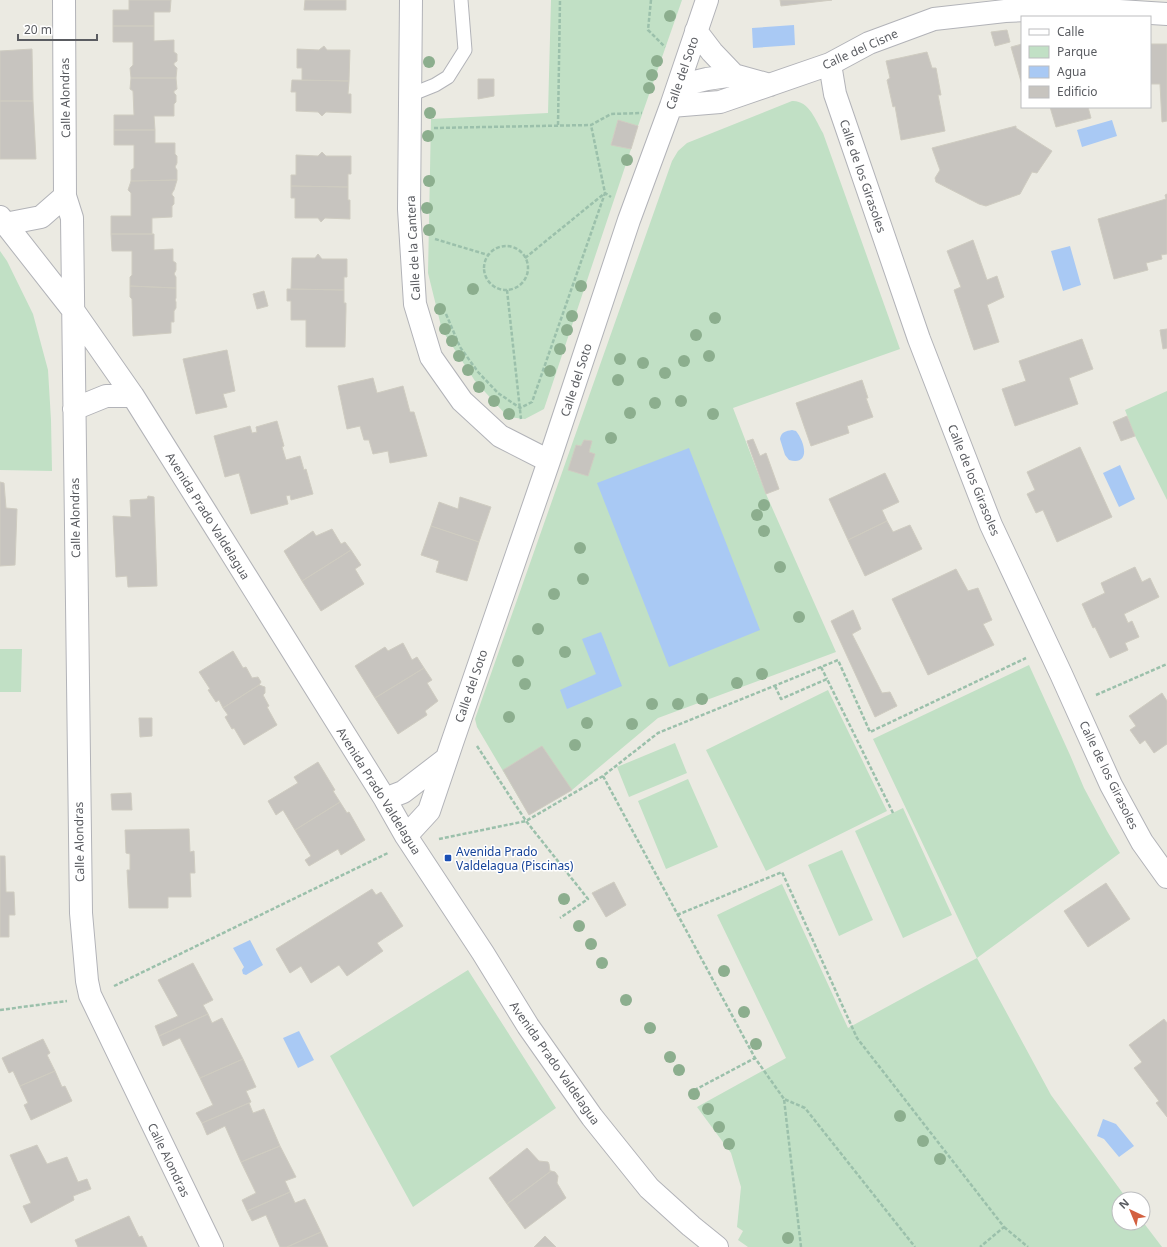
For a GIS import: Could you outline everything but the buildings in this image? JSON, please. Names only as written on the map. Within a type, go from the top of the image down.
[{"type":"street","name":"Calle Alondras","points":[[64,0],[65,196],[72,218],[81,913],[87,981],[90,995],[105,1028],[212,1247]]},
{"type":"street","name":"Calle de la Cantera","points":[[411,0],[409,209],[415,304],[431,357],[462,401],[500,436],[549,461]]},
{"type":"street","name":"Calle del Soto","points":[[399,843],[429,811],[549,461],[629,220],[672,106],[707,0]]},
{"type":"street","name":"Calle del Cisne","points":[[672,106],[720,102],[830,64],[869,43],[934,20],[1005,11],[1072,8],[1167,14]]},
{"type":"street","points":[[696,31],[712,52],[734,75]]},
{"type":"street","name":"Calle de los Girasoles","points":[[830,64],[835,94],[919,339],[991,524],[1111,785],[1142,842],[1167,877]]},
{"type":"street","points":[[678,86],[707,79],[734,75],[770,85]]},
{"type":"street","points":[[3,221],[41,217],[65,196]]},
{"type":"street","name":"Avenida Prado Valdelagua","points":[[3,221],[73,310],[133,396],[385,800],[399,843],[483,953],[528,1026],[592,1117],[649,1188],[717,1247]]},
{"type":"street","points":[[74,409],[106,396],[133,396]]},
{"type":"street","points":[[385,800],[403,792],[446,759]]},
{"type":"lane","points":[[410,95],[435,85],[448,77],[465,50],[461,0]]},
{"type":"path","points":[[558,125],[560,0]]},
{"type":"path","points":[[651,0],[648,30],[667,50]]},
{"type":"path","points":[[428,128],[591,125],[611,114],[645,113]]},
{"type":"path","points":[[520,408],[532,402],[605,193],[591,125]]},
{"type":"path","points":[[434,128],[434,136]]},
{"type":"path","points":[[605,193],[615,199]]},
{"type":"path","points":[[525,258],[605,193]]},
{"type":"path","points":[[432,239],[488,255]]},
{"type":"path","points":[[508,246],[518,250],[525,258],[528,268],[525,279],[518,287],[507,290],[497,288],[489,283],[485,274],[484,264],[488,255],[497,248],[508,246]]},
{"type":"path","points":[[507,290],[521,424]]},
{"type":"path","points":[[443,308],[460,347],[478,372],[498,393],[520,408]]},
{"type":"path","points":[[439,839],[526,821],[603,776],[658,733],[838,660],[870,732],[1030,656]]},
{"type":"path","points":[[1090,698],[1167,664]]},
{"type":"path","points":[[821,667],[893,813]]},
{"type":"path","points":[[775,686],[781,699],[827,680]]},
{"type":"path","points":[[475,744],[526,821],[588,899],[560,918]]},
{"type":"path","points":[[603,776],[755,1058],[784,1099],[801,1247]]},
{"type":"path","points":[[110,988],[399,843]]},
{"type":"path","points":[[677,915],[782,872],[857,1038],[1004,1227],[1028,1247]]},
{"type":"path","points":[[0,1010],[68,1000]]},
{"type":"path","points":[[689,1093],[755,1058]]},
{"type":"path","points":[[784,1099],[805,1108],[915,1247]]},
{"type":"path","points":[[980,1247],[1004,1227]]},
{"type":"green space","points":[[551,0],[682,0],[638,126],[618,120],[611,144],[631,149],[544,409],[525,419],[508,417],[475,381],[442,330],[428,273],[431,119],[548,113]]},
{"type":"green space","points":[[792,101],[803,104],[811,112],[823,133],[900,349],[733,408],[766,494],[836,652],[658,718],[572,790],[529,815],[477,727],[475,719],[672,161],[678,151],[687,143]]},
{"type":"green space","points":[[0,251],[7,261],[33,314],[48,370],[52,471],[0,470]]},
{"type":"green space","points":[[1167,391],[1167,500],[1135,436],[1125,410]]},
{"type":"green space","points":[[0,649],[22,649],[21,692],[0,692]]},
{"type":"green space","points":[[1029,665],[1084,788],[1120,853],[977,958],[873,739]]},
{"type":"green space","points":[[828,690],[887,811],[766,871],[706,750]]},
{"type":"green space","points":[[675,743],[687,773],[629,797],[617,767]]},
{"type":"green space","points":[[688,779],[718,847],[666,869],[638,801]]},
{"type":"green space","points":[[903,808],[952,915],[903,938],[855,831]]},
{"type":"green space","points":[[842,850],[873,920],[839,936],[808,865]]},
{"type":"green space","points":[[782,884],[848,1028],[977,958],[1051,1095],[1121,1191],[1111,1191],[1111,1231],[1150,1231],[1162,1247],[748,1247],[738,1240],[743,1231],[737,1227],[741,1187],[731,1153],[697,1107],[786,1058],[717,915]]},
{"type":"green space","points":[[468,970],[556,1108],[413,1207],[330,1056]]},
{"type":"water","points":[[794,25],[795,45],[753,48],[752,28]]},
{"type":"water","points":[[1112,120],[1117,136],[1082,147],[1077,130]]},
{"type":"water","points":[[1070,246],[1081,285],[1063,291],[1051,251]]},
{"type":"water","points":[[792,430],[796,431],[804,447],[801,460],[789,460],[785,455],[780,439],[783,433]]},
{"type":"water","points":[[689,448],[760,630],[669,667],[597,483]]},
{"type":"water","points":[[1120,465],[1135,499],[1119,507],[1103,473]]},
{"type":"water","points":[[601,632],[622,686],[567,709],[560,690],[596,674],[582,639]]},
{"type":"water","points":[[250,940],[263,965],[246,975],[243,974],[242,970],[244,967],[233,948]]},
{"type":"water","points":[[299,1031],[314,1060],[298,1068],[283,1038]]},
{"type":"water","points":[[1103,1119],[1116,1124],[1134,1146],[1119,1157],[1104,1139],[1097,1136]]},
{"type":"place","name":"Avenida Prado Valdelagua (Piscinas)","points":[[448,858]]}]
